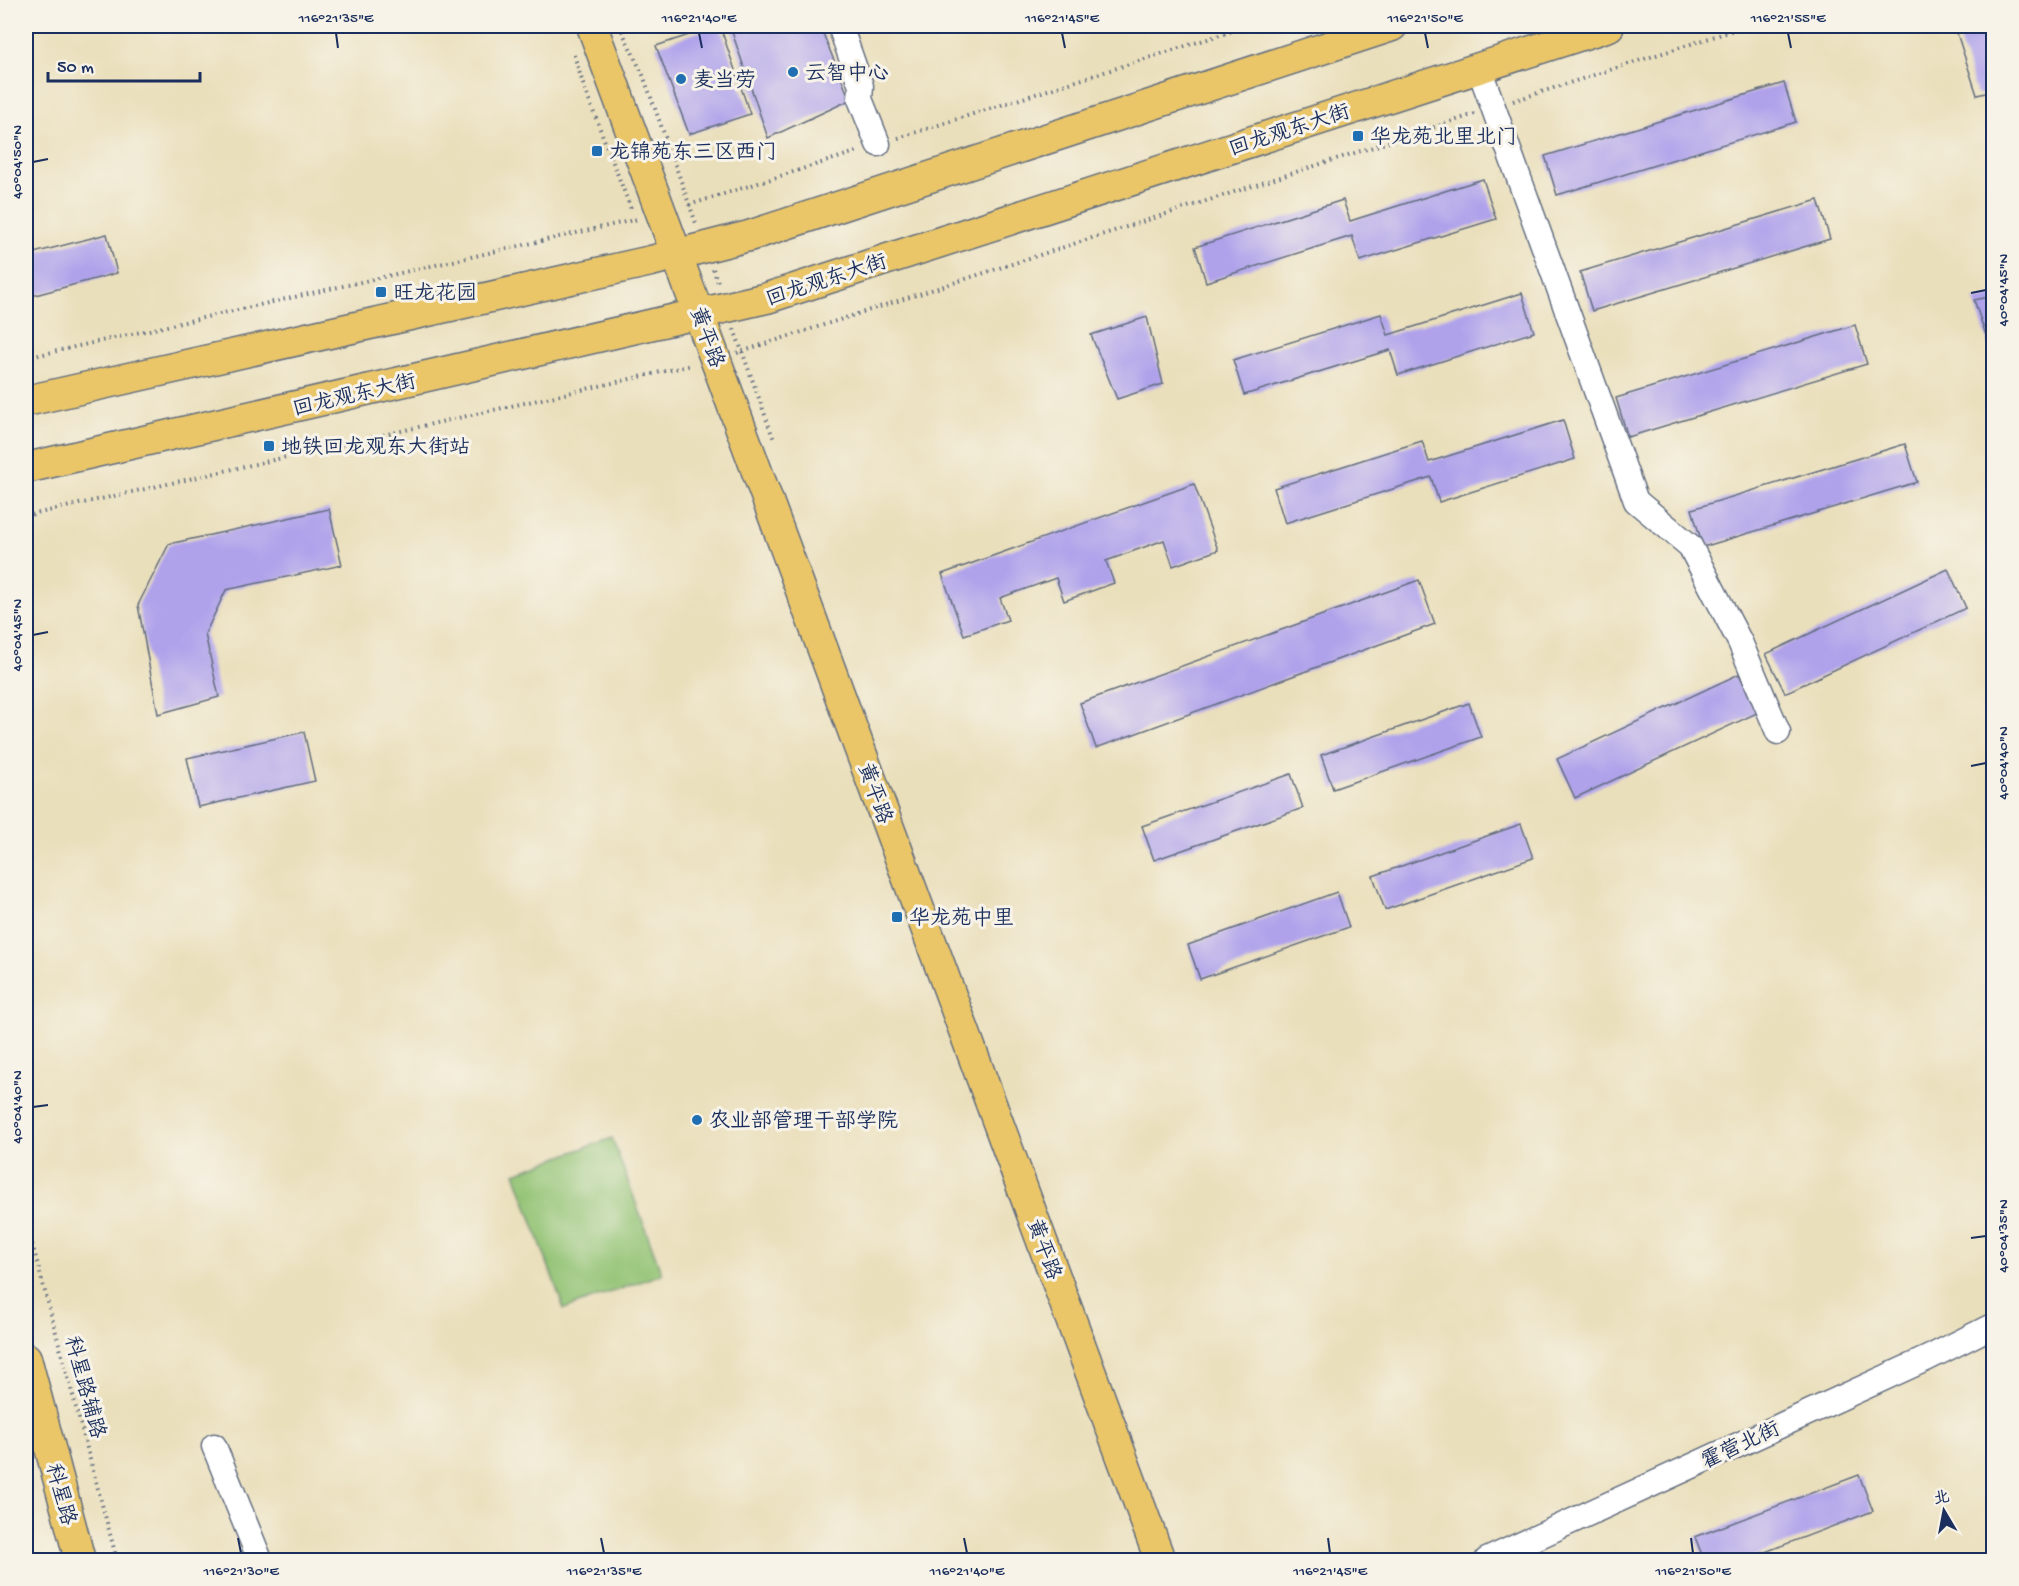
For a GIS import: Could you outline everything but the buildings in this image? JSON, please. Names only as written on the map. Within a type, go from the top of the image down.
[{"type":"main road","points":[[26,401],[749,236],[1392,26]]},
{"type":"main road","name":"回龙观东大街","points":[[26,468],[767,298],[1610,26]]},
{"type":"main road","name":"黄平路","points":[[582,36],[677,254],[1160,1560]]},
{"type":"main road","name":"科星路","points":[[26,1358],[81,1560]]},
{"type":"street","points":[[840,26],[861,86],[860,99],[878,144]]},
{"type":"street","points":[[1479,68],[1636,501],[1690,546],[1740,642],[1778,732]]},
{"type":"street","name":"霍营北街","points":[[1486,1560],[1928,1358],[1994,1325]]},
{"type":"street","points":[[214,1446],[260,1560]]},
{"type":"path","points":[[619,26],[643,75],[672,157]]},
{"type":"path","points":[[748,186],[1248,26]]},
{"type":"path","points":[[791,335],[1747,26]]},
{"type":"path","points":[[582,36],[585,90],[619,177]]},
{"type":"path","points":[[26,358],[591,230]]},
{"type":"path","points":[[26,516],[622,381]]},
{"type":"path","name":"科星路辅路","points":[[26,1221],[117,1560]]},
{"type":"green space","points":[[612,1138],[662,1274],[564,1309],[515,1173]]},
{"type":"place","name":"云智中心","points":[[793,72]]},
{"type":"place","name":"麦当劳","points":[[681,79]]},
{"type":"place","name":"华龙苑北里北门","points":[[1358,136]]},
{"type":"place","name":"龙锦苑东三区西门","points":[[597,151]]},
{"type":"place","name":"旺龙花园","points":[[381,292]]},
{"type":"place","name":"地铁回龙观东大街站","points":[[269,446]]},
{"type":"place","name":"华龙苑中里","points":[[897,917]]},
{"type":"place","name":"农业部管理干部学院","points":[[697,1120]]}]
